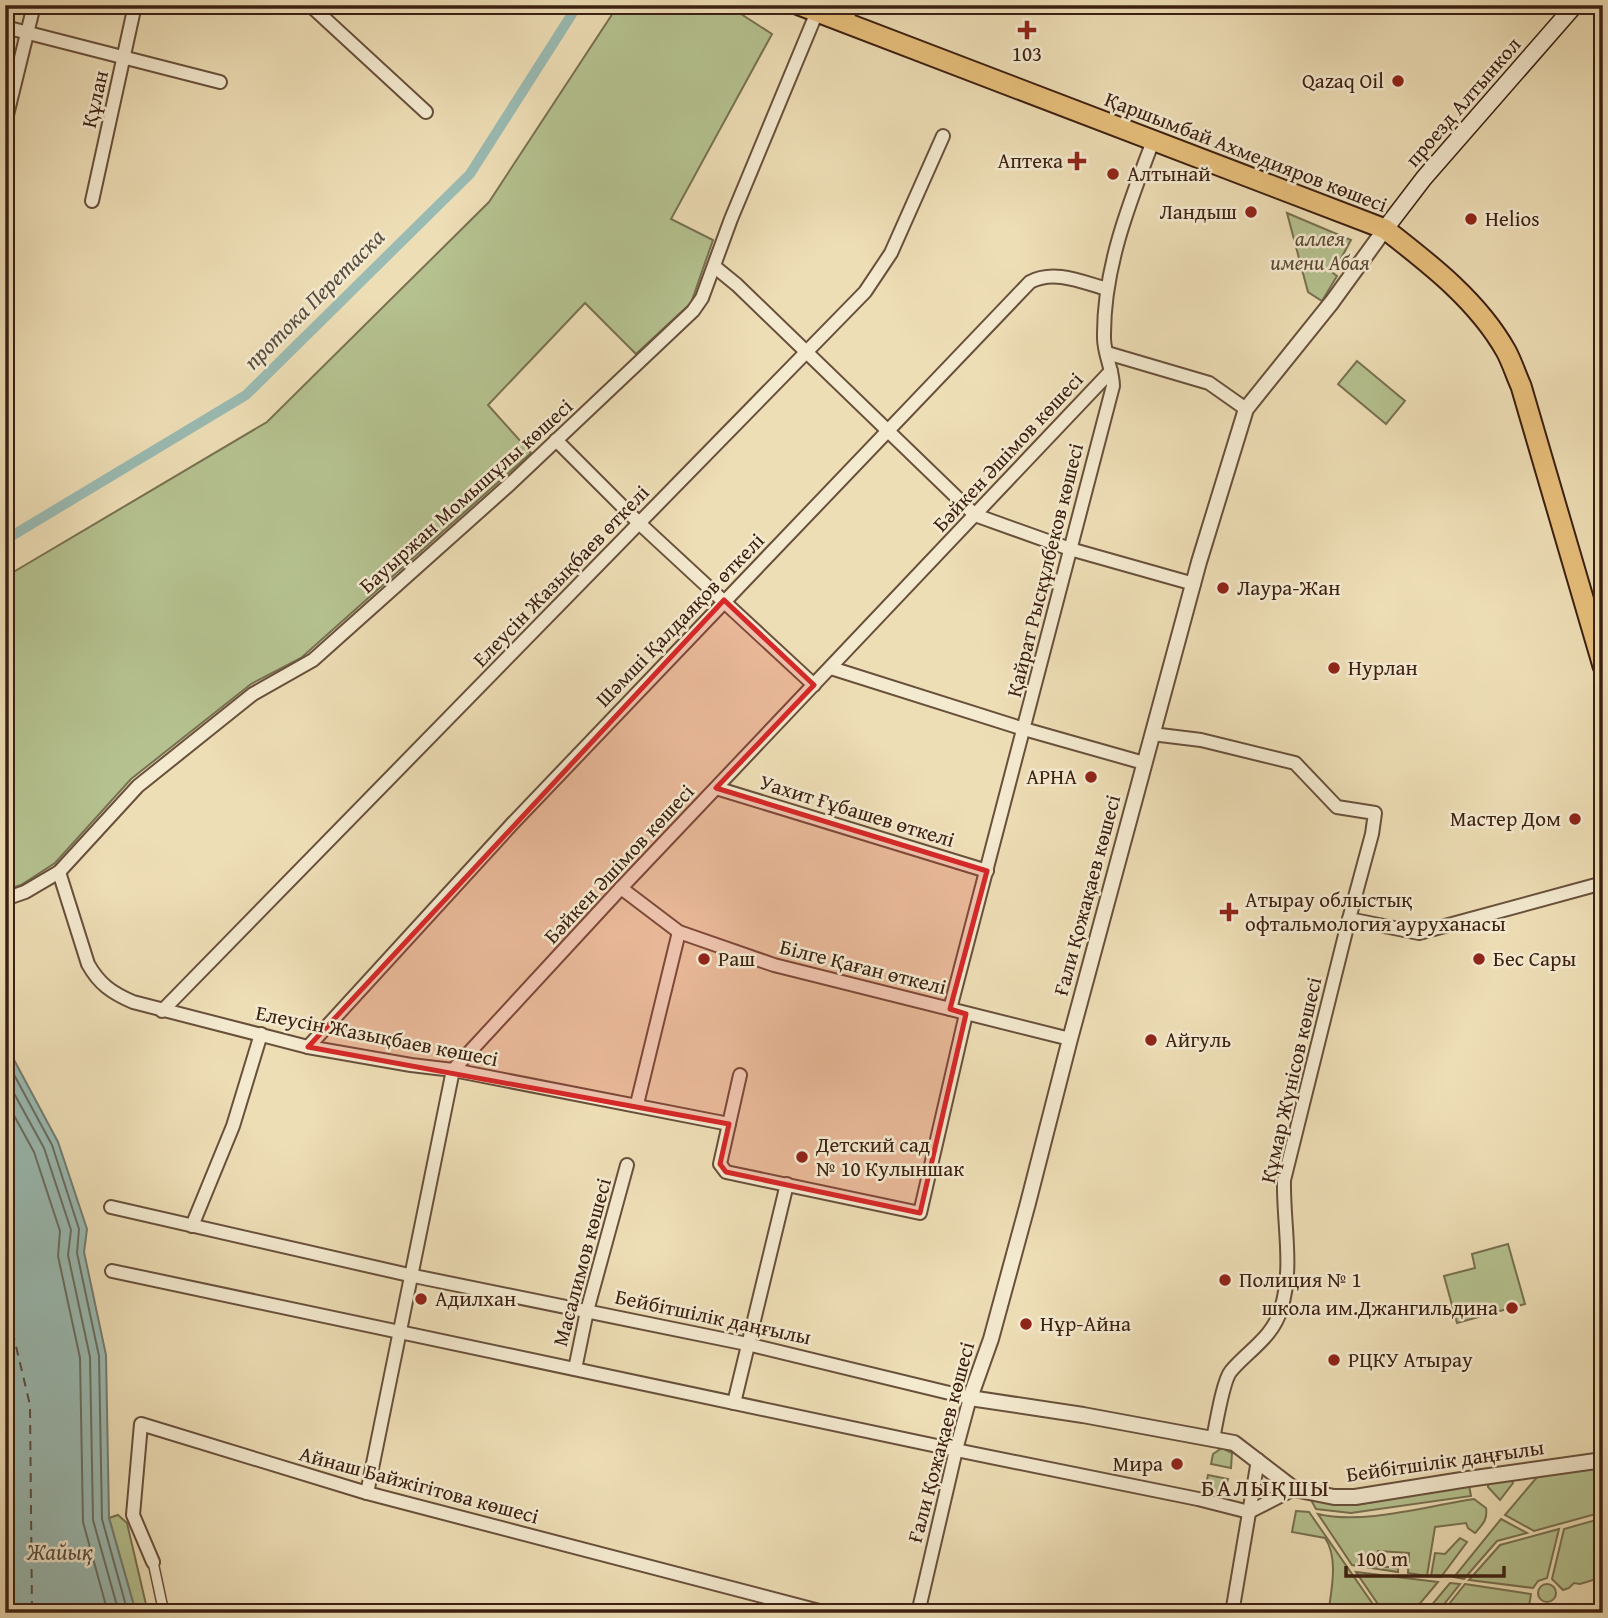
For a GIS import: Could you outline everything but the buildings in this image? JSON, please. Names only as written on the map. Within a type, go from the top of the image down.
[{"type":"main road","name":"проезд Алтынкол","points":[[1385,229],[1424,178],[1574,5]]},
{"type":"main road","name":"Қаршымбай Ахмедияров көшесі","points":[[808,9],[849,14],[1153,141],[1385,229],[1434,267],[1475,309],[1507,352],[1525,400],[1603,666]]},
{"type":"street","points":[[5,123],[34,5]]},
{"type":"street","name":"Құлан","points":[[92,201],[135,5]]},
{"type":"street","points":[[310,5],[426,113]]},
{"type":"street","name":"Бауыржан Момышұлы көшесі","points":[[5,899],[25,892],[59,872],[138,786],[253,694],[313,660],[556,440],[693,311],[702,298],[715,267],[808,9]]},
{"type":"street","points":[[5,27],[220,82]]},
{"type":"street","name":"Елеусін Жазықбаев өткелі","points":[[162,1011],[865,292],[891,253],[943,136]]},
{"type":"street","name":"Қайрат Рысқұлбеков көшесі","points":[[950,1009],[1113,386],[1104,337],[1107,289],[1127,208],[1153,141]]},
{"type":"street","name":"Ғали Қожақаев көшесі","points":[[918,1613],[970,1398],[991,1339],[1144,763],[1247,409],[1385,229]]},
{"type":"street","points":[[715,267],[737,285],[975,515],[1070,549],[1194,584]]},
{"type":"street","name":"Шәмші Қалдаяқов өткелі","points":[[308,1047],[513,823],[1030,282],[1050,275],[1107,289]]},
{"type":"street","points":[[1107,353],[1209,383],[1247,409]]},
{"type":"street","name":"Бәйкен Әшімов көшесі","points":[[453,1070],[621,888],[1111,372]]},
{"type":"street","points":[[556,440],[639,523],[814,685]]},
{"type":"street","points":[[831,668],[1024,729],[1144,763]]},
{"type":"street","name":"Құмар Жүнісов көшесі","points":[[1152,734],[1201,740],[1295,763],[1337,807],[1375,813],[1372,834],[1284,1180],[1283,1212],[1289,1264],[1281,1311],[1264,1340],[1229,1373],[1213,1439]]},
{"type":"street","name":"Уахит Ғұбашев өткелі","points":[[716,788],[987,871]]},
{"type":"street","name":"Елеусін Жазықбаев көшесі","points":[[59,872],[88,964],[106,989],[119,996],[162,1011],[308,1047],[453,1070],[729,1124]]},
{"type":"street","points":[[1349,919],[1419,933],[1603,883]]},
{"type":"street","name":"Білге Қаған өткелі","points":[[621,888],[679,932],[774,965],[1070,1038]]},
{"type":"street","points":[[637,1104],[679,932]]},
{"type":"street","points":[[740,1075],[720,1164],[722,1169],[920,1213],[967,1014]]},
{"type":"street","points":[[192,1226],[233,1126],[261,1034]]},
{"type":"street","points":[[367,1493],[453,1070]]},
{"type":"street","name":"Масалимов көшесі","points":[[575,1369],[587,1311],[627,1165]]},
{"type":"street","points":[[734,1403],[787,1184]]},
{"type":"street","name":"Бейбітшілік даңғылы","points":[[111,1207],[410,1275],[747,1344],[970,1398],[1083,1415],[1234,1443],[1294,1489],[1334,1497],[1355,1497],[1603,1460]]},
{"type":"street","points":[[112,1271],[1250,1512],[1294,1489]]},
{"type":"street","name":"Айнаш Байжігітова көшесі","points":[[153,1562],[133,1515],[141,1424],[367,1493],[827,1613]]},
{"type":"street","points":[[1232,1613],[1258,1460]]},
{"type":"street","points":[[153,1562],[164,1613]]},
{"type":"highlighted area","points":[[724,600],[814,685],[716,788],[987,871],[950,1009],[966,1014],[920,1213],[726,1172],[720,1164],[729,1124],[308,1047]]},
{"type":"green space","points":[[616,5],[727,5],[772,34],[671,219],[713,240],[691,303],[636,354],[585,303],[488,405],[531,453],[301,658],[251,684],[131,779],[55,863],[21,885],[5,890],[5,577],[267,422],[489,202]]},
{"type":"green space","name":"аллея имени Абая","points":[[1287,213],[1351,240],[1333,273],[1337,276],[1322,301],[1308,292]]},
{"type":"green space","points":[[1357,361],[1405,401],[1386,424],[1338,384]]},
{"type":"green space","points":[[1508,1244],[1525,1304],[1457,1323],[1444,1276],[1475,1268],[1472,1254]]},
{"type":"green space","points":[[1222,1448],[1232,1453],[1231,1468],[1211,1464],[1213,1454]]},
{"type":"green space","points":[[1603,1466],[1603,1512],[1534,1531],[1505,1515],[1538,1476]]},
{"type":"green space","points":[[1208,1475],[1228,1479],[1223,1493],[1218,1495],[1209,1490],[1206,1485]]},
{"type":"green space","points":[[1512,1479],[1513,1483],[1500,1500],[1488,1487],[1488,1483]]},
{"type":"green space","points":[[1469,1485],[1471,1496],[1351,1513],[1316,1509],[1311,1500],[1356,1505]]},
{"type":"green space","points":[[1474,1499],[1486,1508],[1484,1522],[1475,1533],[1466,1523],[1435,1527],[1427,1576],[1408,1573],[1409,1553],[1378,1551],[1377,1566],[1398,1568],[1398,1572],[1352,1565],[1318,1514],[1336,1517],[1375,1516]]},
{"type":"green space","points":[[1296,1511],[1309,1512],[1379,1613],[1351,1613],[1329,1608],[1332,1554],[1325,1538],[1292,1532]]},
{"type":"green space","points":[[118,1515],[127,1523],[148,1613],[136,1613],[109,1518]]},
{"type":"green space","points":[[1603,1518],[1603,1577],[1580,1584],[1574,1583],[1563,1590],[1552,1579],[1564,1529]]},
{"type":"green space","points":[[1501,1519],[1527,1533],[1497,1541],[1464,1579],[1454,1577]]},
{"type":"green space","points":[[1559,1529],[1547,1578],[1538,1581],[1533,1588],[1469,1580],[1500,1545]]},
{"type":"green space","points":[[1460,1538],[1467,1542],[1441,1577],[1431,1576],[1435,1553],[1445,1554]]},
{"type":"green space","points":[[1356,1572],[1438,1582],[1412,1613],[1384,1613]]},
{"type":"green space","points":[[1450,1583],[1460,1584],[1437,1613],[1425,1613]]},
{"type":"green space","points":[[1465,1584],[1531,1594],[1528,1613],[1442,1613]]},
{"type":"green space","points":[[1547,1584],[1553,1587],[1556,1593],[1553,1599],[1547,1602],[1541,1599],[1538,1593],[1541,1587]]},
{"type":"water","name":"Жайық","points":[[5,1043],[58,1142],[87,1229],[84,1252],[106,1355],[109,1518],[136,1613],[5,1613]]},
{"type":"waterway","name":"протока Перетаска","points":[[5,540],[246,395],[470,174],[572,14],[572,5]]},
{"type":"ferry route","points":[[5,1300],[30,1405],[32,1613]]},
{"type":"place","name":"103","points":[[1027,30]]},
{"type":"place","name":"Qazaq Oil","points":[[1398,81]]},
{"type":"place","name":"Аптека","points":[[1077,161]]},
{"type":"place","name":"Алтынай","points":[[1113,174]]},
{"type":"place","name":"Ландыш","points":[[1251,212]]},
{"type":"place","name":"Helios","points":[[1471,219]]},
{"type":"place","name":"Лаура-Жан","points":[[1223,588]]},
{"type":"place","name":"Нурлан","points":[[1334,668]]},
{"type":"place","name":"АРНА","points":[[1091,777]]},
{"type":"place","name":"Мастер Дом","points":[[1575,819]]},
{"type":"place","name":"Атырау облыстық офтальмология ауруханасы","points":[[1229,912]]},
{"type":"place","name":"Раш","points":[[704,959]]},
{"type":"place","name":"Бес Сары","points":[[1479,959]]},
{"type":"place","name":"Айгуль","points":[[1151,1040]]},
{"type":"place","name":"Детский сад № 10 Кулыншак","points":[[802,1157]]},
{"type":"place","name":"Полиция № 1","points":[[1225,1280]]},
{"type":"place","name":"Адилхан","points":[[421,1299]]},
{"type":"place","name":"школа им.Джангильдина","points":[[1512,1308]]},
{"type":"place","name":"Нұр-Айна","points":[[1026,1324]]},
{"type":"place","name":"РЦКУ Атырау","points":[[1334,1360]]},
{"type":"place","name":"Мира","points":[[1177,1464]]},
{"type":"district","name":"БАЛЫҚШЫ","points":[[1266,1488]]}]
